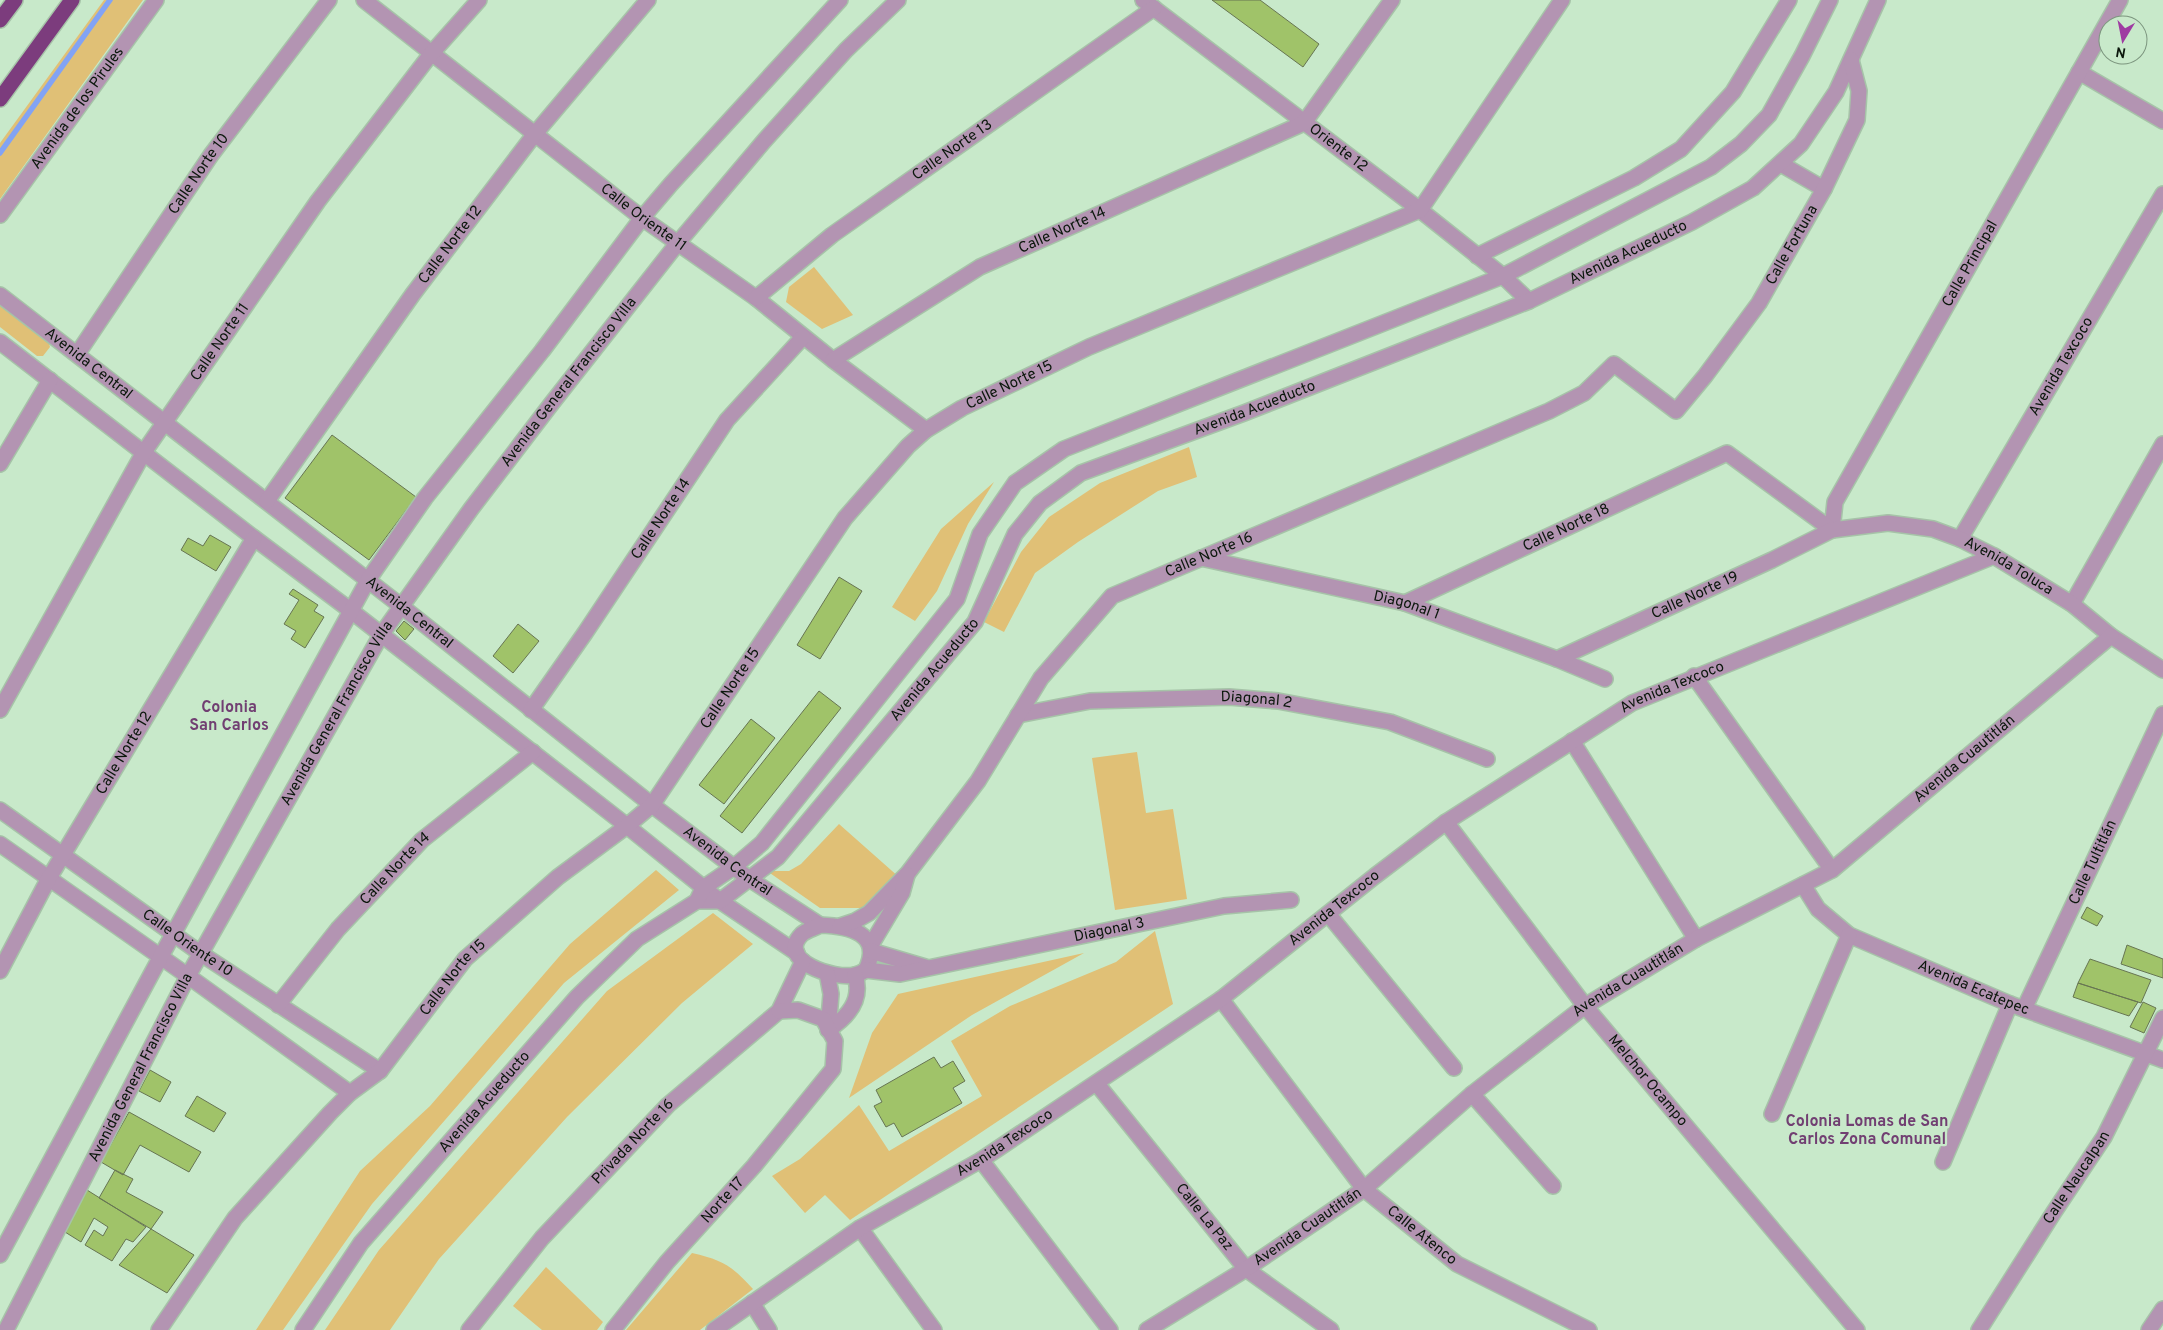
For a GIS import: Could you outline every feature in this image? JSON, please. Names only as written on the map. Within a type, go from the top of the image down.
[{"type":"highway","points":[[0,20],[15,0]]},
{"type":"highway","points":[[0,99],[72,0]]},
{"type":"street","name":"Avenida de los Pirules","points":[[0,215],[156,0]]},
{"type":"street","name":"Calle Norte 10","points":[[78,353],[211,155],[329,0]]},
{"type":"street","name":"Calle Oriente 11","points":[[364,0],[642,218],[676,244],[756,298],[803,337],[926,430]]},
{"type":"street","name":"Calle Norte 11","points":[[0,710],[144,452],[318,201],[431,54],[479,0]]},
{"type":"street","name":"Calle Norte 12","points":[[267,501],[413,294],[534,134],[648,0]]},
{"type":"street","points":[[0,1255],[173,934],[368,580],[425,498],[542,351],[642,218],[840,0]]},
{"type":"street","name":"Avenida General Francisco Villa","points":[[6,1330],[200,953],[381,635],[552,403],[676,244],[840,56],[898,0]]},
{"type":"street","points":[[1304,123],[1392,0]]},
{"type":"street","points":[[1420,210],[1562,0]]},
{"type":"street","points":[[1477,256],[1634,178],[1681,149],[1733,92],[1788,0]]},
{"type":"street","name":"Avenida Acueducto","points":[[303,1330],[361,1243],[577,997],[637,939],[700,894],[762,843],[957,599],[980,534],[1015,483],[1064,449],[1502,276],[1711,167],[1740,144],[1769,115],[1802,56],[1830,0]]},
{"type":"street","name":"Avenida Acueducto","points":[[720,901],[778,857],[975,622],[1015,534],[1040,503],[1080,473],[1244,413],[1530,301],[1692,222],[1754,188],[1801,144],[1836,92],[1878,0]]},
{"type":"street","name":"Calle Principal","points":[[1832,530],[1835,502],[2120,0]]},
{"type":"street","name":"Oriente 12","points":[[1148,4],[1420,210],[1530,301]]},
{"type":"street","name":"Calle Norte 13","points":[[756,298],[832,235],[1148,4]]},
{"type":"street","name":"Calle Fortuna","points":[[1614,364],[1676,411],[1705,376],[1759,303],[1824,188],[1857,120],[1859,91],[1852,60]]},
{"type":"street","points":[[2079,72],[2163,121]]},
{"type":"street","name":"Calle Norte 14","points":[[833,360],[980,267],[1304,123]]},
{"type":"street","points":[[1781,164],[1824,188]]},
{"type":"street","name":"Avenida Texcoco","points":[[1960,539],[2163,194]]},
{"type":"street","name":"Calle Norte 15","points":[[159,1330],[235,1218],[350,1093],[380,1071],[465,959],[558,877],[652,805],[845,518],[908,446],[926,430],[962,408],[1089,347],[1420,210]]},
{"type":"street","name":"Avenida Central","points":[[0,294],[368,580],[652,805],[748,878],[820,925]]},
{"type":"street","name":"Calle Norte 14","points":[[531,710],[585,633],[727,420],[803,337]]},
{"type":"street","points":[[0,342],[350,610],[627,826],[700,894],[720,901],[819,971],[827,973],[861,973]]},
{"type":"street","name":"Calle Norte 16","points":[[840,926],[869,914],[908,873],[978,781],[1041,678],[1112,596],[1549,411],[1584,393],[1614,364]]},
{"type":"street","points":[[0,464],[50,380]]},
{"type":"street","points":[[2072,604],[2163,444]]},
{"type":"street","name":"Calle Norte 18","points":[[1406,603],[1727,453],[1832,530]]},
{"type":"street","name":"Avenida Toluca","points":[[1832,530],[1888,523],[1933,529],[1960,539],[1994,556],[2072,604],[2111,636],[2163,670]]},
{"type":"street","name":"Calle Norte 19","points":[[1558,659],[1772,560],[1832,530]]},
{"type":"street","name":"Calle Norte 12","points":[[0,971],[49,878],[254,538]]},
{"type":"street","name":"Avenida Texcoco","points":[[714,1330],[860,1228],[981,1160],[1221,999],[1446,822],[1632,703],[1694,676],[1994,556]]},
{"type":"street","name":"Diagonal 1","points":[[1201,558],[1406,603],[1558,659],[1605,679]]},
{"type":"street","name":"Avenida Cuautitlán","points":[[1147,1330],[1246,1268],[1364,1189],[1472,1094],[1585,1006],[1696,939],[1832,870],[2111,636]]},
{"type":"street","points":[[1694,676],[1832,870]]},
{"type":"street","name":"Diagonal 2","points":[[1018,715],[1090,701],[1229,697],[1278,701],[1390,722],[1487,759]]},
{"type":"street","name":"Calle Tultitlán","points":[[1943,1162],[2017,1007],[2163,714]]},
{"type":"street","points":[[1572,741],[1696,939]]},
{"type":"street","name":"Calle Norte 14","points":[[278,1005],[338,929],[422,840],[533,752]]},
{"type":"street","name":"Calle Oriente 10","points":[[0,810],[200,953],[380,1071]]},
{"type":"street","name":"Melchor Ocampo","points":[[1446,822],[1585,1006],[1857,1330]]},
{"type":"street","name":"Calle Oriente 10","points":[[0,844],[350,1093]]},
{"type":"street","name":"Calle Norte 16","points":[[871,948],[902,894],[908,873]]},
{"type":"street","name":"Avenida Ecatepec","points":[[1803,885],[1818,909],[1849,935],[2017,1007],[2163,1060]]},
{"type":"street","name":"Diagonal 3","points":[[861,973],[900,974],[1224,906],[1291,900]]},
{"type":"street","points":[[1329,915],[1454,1068]]},
{"type":"street","points":[[800,957],[797,942],[803,933],[820,925],[840,926],[858,932],[871,948],[872,959],[861,973],[852,1010],[841,1022],[828,1030]]},
{"type":"street","points":[[1772,1114],[1849,935]]},
{"type":"street","name":"Diagonal 3","points":[[871,948],[927,967]]},
{"type":"street","name":"Privada Norte 16","points":[[469,1330],[542,1238],[668,1105],[783,1004],[800,957]]},
{"type":"street","points":[[827,973],[831,994],[828,1030]]},
{"type":"street","name":"Calle Atenco","points":[[1221,999],[1364,1189],[1457,1264],[1589,1330]]},
{"type":"street","points":[[783,1004],[823,1019],[828,1030]]},
{"type":"street","name":"Calle Naucalpan","points":[[1979,1330],[2104,1137],[2163,1018]]},
{"type":"street","name":"Norte 17","points":[[612,1330],[667,1262],[754,1166],[833,1070],[835,1041],[828,1030]]},
{"type":"street","name":"Calle La Paz","points":[[1096,1084],[1246,1268],[1331,1330]]},
{"type":"street","points":[[1472,1094],[1553,1186]]},
{"type":"street","points":[[981,1160],[1110,1330]]},
{"type":"street","points":[[860,1228],[934,1330]]},
{"type":"street","points":[[752,1303],[769,1330]]},
{"type":"street","points":[[2149,1330],[2163,1309]]},
{"type":"shaded area","points":[[104,0],[143,0],[0,199],[0,143]]},
{"type":"shaded area","points":[[814,267],[853,315],[822,329],[786,302],[789,287]]},
{"type":"shaded area","points":[[0,305],[48,340],[50,347],[43,356],[37,356],[0,327]]},
{"type":"shaded area","points":[[1189,447],[1197,477],[1158,491],[1078,542],[1035,573],[1004,632],[984,622],[1021,552],[1049,517],[1100,483]]},
{"type":"shaded area","points":[[994,482],[968,524],[937,591],[915,621],[892,607],[941,529]]},
{"type":"shaded area","points":[[1137,752],[1146,813],[1173,809],[1187,899],[1115,910],[1092,758]]},
{"type":"shaded area","points":[[839,824],[900,878],[871,908],[820,908],[767,871],[789,871],[801,864]]},
{"type":"shaded area","points":[[656,870],[679,890],[564,983],[372,1204],[283,1330],[256,1330],[360,1171],[430,1106],[570,944]]},
{"type":"shaded area","points":[[713,913],[753,944],[682,1003],[567,1117],[439,1259],[390,1330],[325,1330],[379,1250],[607,991]]},
{"type":"shaded area","points":[[1155,931],[1173,1004],[850,1220],[825,1195],[805,1213],[772,1176],[800,1159],[859,1105],[889,1151],[982,1096],[951,1041],[1010,1006],[1116,962]]},
{"type":"shaded area","points":[[1084,953],[972,1015],[849,1098],[872,1033],[898,994]]},
{"type":"shaded area","points":[[692,1253],[712,1258],[733,1269],[753,1289],[700,1330],[626,1330]]},
{"type":"shaded area","points":[[546,1267],[603,1322],[597,1330],[542,1330],[513,1306]]},
{"type":"building","points":[[1212,0],[1260,0],[1319,44],[1303,67]]},
{"type":"building","points":[[332,435],[416,497],[369,560],[285,498]]},
{"type":"building","points":[[210,535],[231,547],[216,571],[181,550],[188,538],[203,546]]},
{"type":"building","points":[[839,577],[862,591],[820,659],[797,645]]},
{"type":"building","points":[[293,589],[318,605],[314,611],[324,617],[305,648],[291,639],[296,631],[284,624],[299,600],[289,594]]},
{"type":"building","points":[[404,621],[414,629],[405,640],[396,631]]},
{"type":"building","points":[[518,624],[539,641],[513,673],[493,656]]},
{"type":"building","points":[[819,691],[841,708],[742,833],[720,816]]},
{"type":"building","points":[[751,719],[775,738],[724,804],[699,785]]},
{"type":"building","points":[[2087,907],[2103,916],[2097,926],[2081,918]]},
{"type":"building","points":[[2127,945],[2163,959],[2163,978],[2121,964]]},
{"type":"building","points":[[2090,959],[2151,980],[2141,1003],[2078,983]]},
{"type":"building","points":[[2078,983],[2138,1002],[2129,1016],[2073,997]]},
{"type":"building","points":[[2143,1002],[2156,1008],[2144,1033],[2130,1027]]},
{"type":"building","points":[[934,1057],[941,1068],[953,1061],[965,1081],[953,1088],[962,1103],[902,1137],[894,1123],[886,1127],[874,1106],[882,1102],[876,1090]]},
{"type":"building","points":[[150,1070],[171,1082],[160,1102],[139,1091]]},
{"type":"building","points":[[197,1096],[226,1113],[214,1132],[185,1116]]},
{"type":"building","points":[[129,1112],[201,1152],[189,1172],[140,1145],[123,1175],[101,1162]]},
{"type":"building","points":[[115,1170],[133,1179],[126,1192],[163,1212],[151,1229],[99,1198]]},
{"type":"building","points":[[87,1190],[146,1227],[133,1242],[126,1239],[112,1261],[85,1245],[94,1230],[103,1236],[108,1227],[94,1218],[81,1242],[65,1232]]},
{"type":"building","points":[[151,1229],[194,1255],[167,1293],[119,1265]]},
{"type":"waterway","points":[[0,153],[110,0]]},
{"type":"district","name":"Colonia San Carlos","points":[[229,717]]},
{"type":"district","name":"Colonia Lomas de San Carlos Zona Comunal","points":[[1867,1131]]}]
